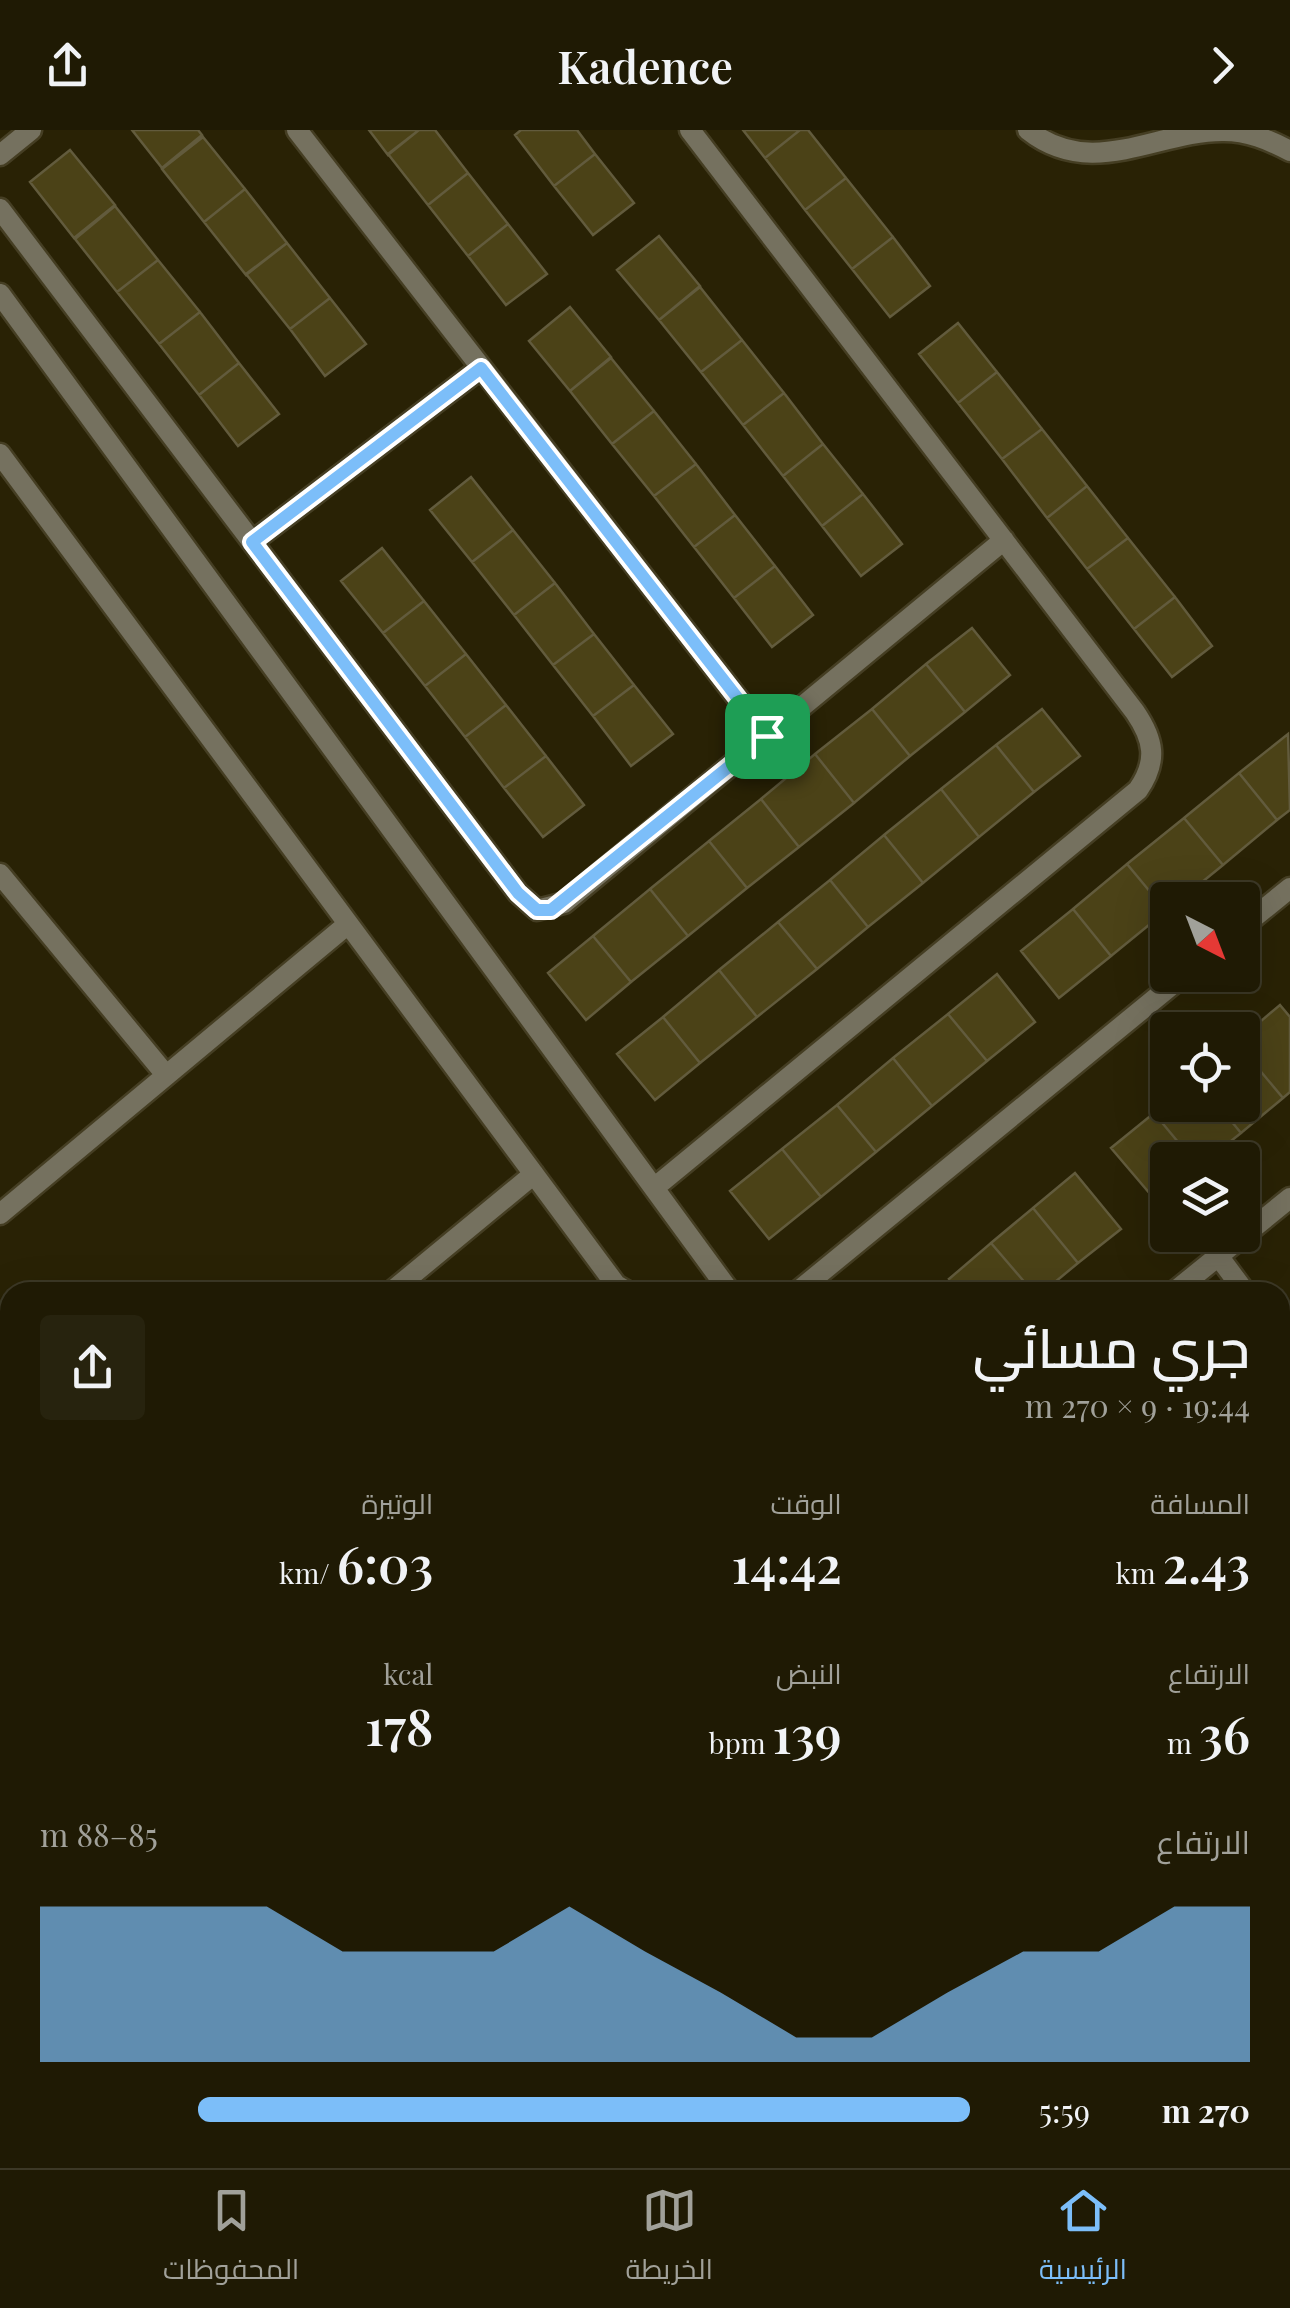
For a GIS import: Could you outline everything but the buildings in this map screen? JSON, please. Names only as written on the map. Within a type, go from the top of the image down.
[{"type":"street","points":[[0,154],[30,130]]},
{"type":"street","points":[[296,130],[767,736]]},
{"type":"street","points":[[654,1188],[1138,790],[1150,772],[1153,750],[1147,729],[690,130]]},
{"type":"street","points":[[1028,130],[1063,148],[1092,153],[1222,130],[1265,138],[1290,152]]},
{"type":"street","points":[[0,209],[518,893],[537,910],[564,903],[1004,540]]},
{"type":"street","points":[[0,294],[723,1282]]},
{"type":"street","points":[[252,542],[481,368]]},
{"type":"street","points":[[2,459],[615,1282]]},
{"type":"street","points":[[0,874],[166,1075]]},
{"type":"street","points":[[1260,912],[1290,888]]},
{"type":"street","points":[[0,1214],[348,924]]},
{"type":"street","points":[[809,1282],[1163,992]]},
{"type":"street","points":[[403,1282],[534,1174]]},
{"type":"street","points":[[1187,1282],[1290,1198]]},
{"type":"street","points":[[1219,1257],[1238,1282]]},
{"type":"route","points":[[481,368],[767,736],[564,903],[551,910],[537,910],[518,893],[252,542],[481,368]]}]
